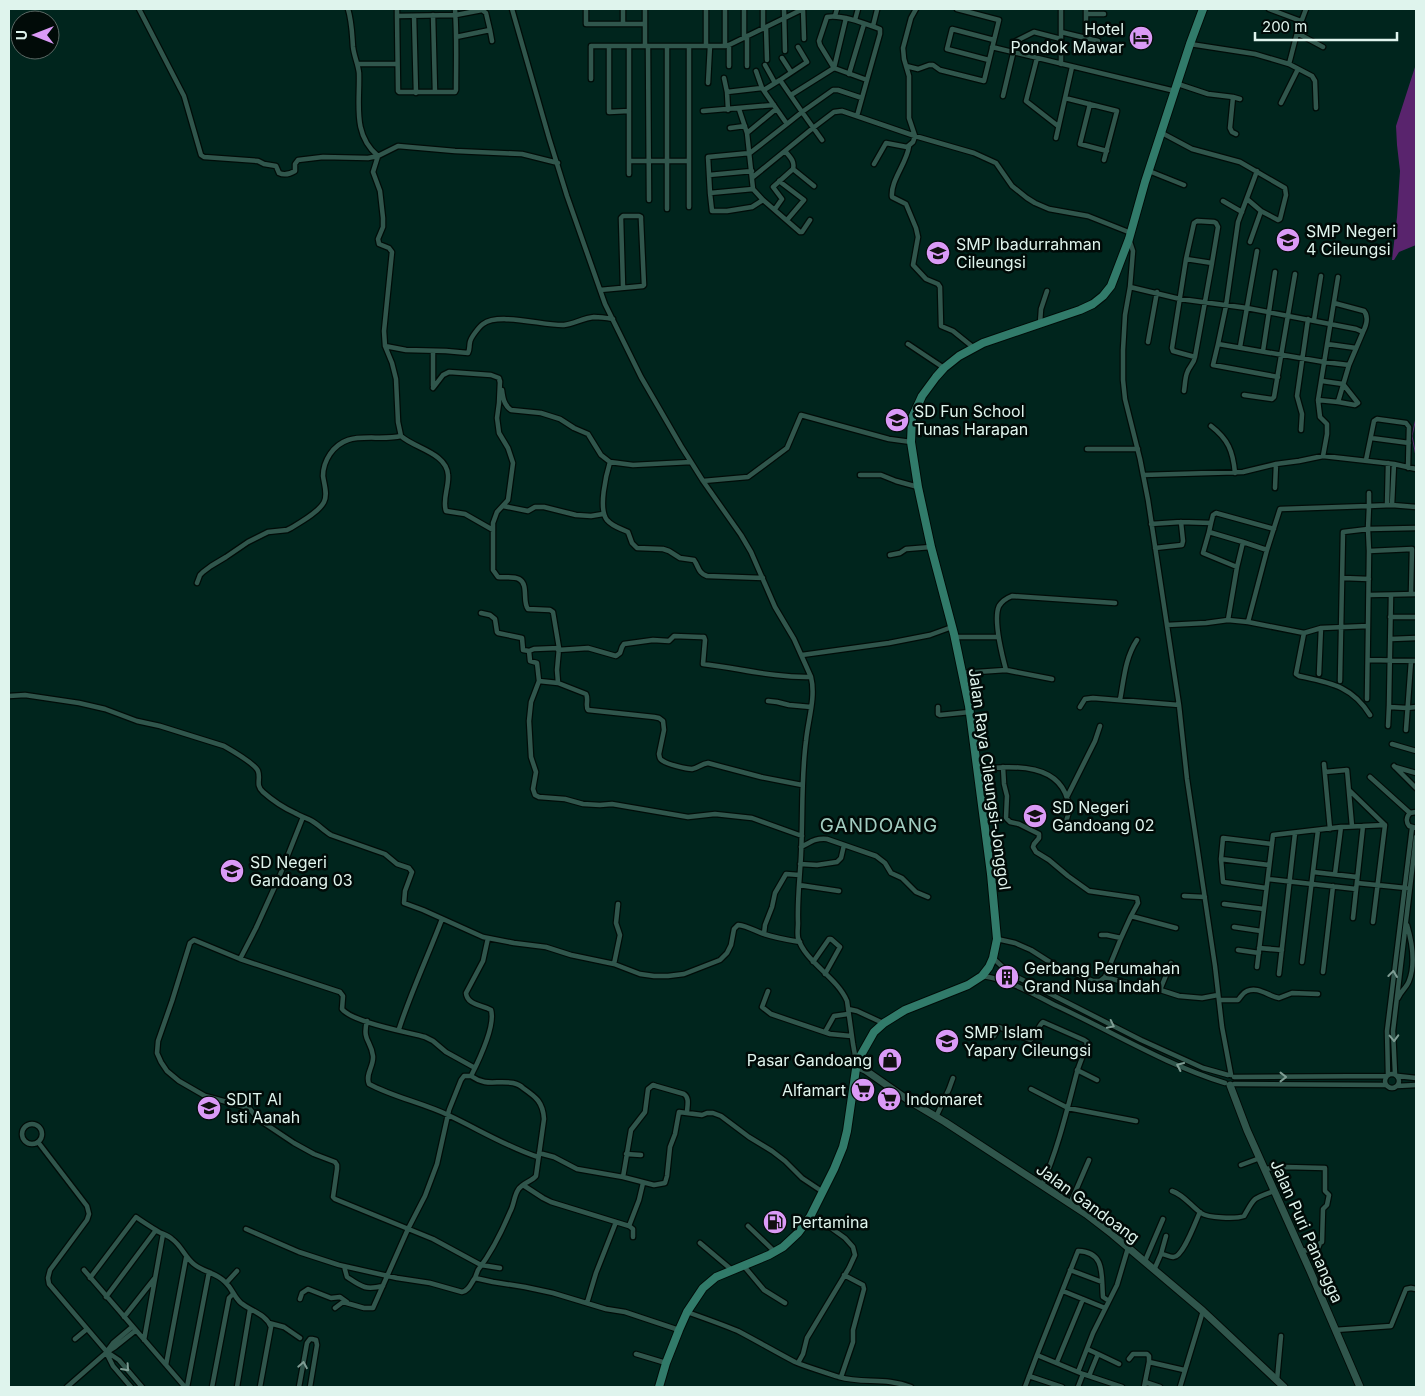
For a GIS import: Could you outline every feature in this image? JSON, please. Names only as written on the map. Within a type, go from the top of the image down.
[{"type":"main road","name":"Jalan Raya Cileungsi-Jonggol","points":[[660,1387],[666,1363],[679,1330],[687,1312],[703,1288],[716,1277],[783,1247],[798,1233],[810,1217],[843,1147],[856,1064],[874,1032],[884,1023],[905,1010],[968,985],[982,976],[993,958],[997,938],[992,874],[970,712],[952,627],[931,547],[918,487],[911,442],[912,418],[922,396],[944,368],[959,356],[983,343],[1080,310],[1093,304],[1111,286],[1130,236],[1149,171],[1203,9]]},
{"type":"street","points":[[139,9],[184,96],[201,155],[204,157],[258,161],[276,166],[279,172],[284,174],[291,174],[295,171],[295,164],[298,160],[368,158],[378,156],[398,146],[522,154],[558,164]]},
{"type":"street","points":[[348,9],[352,28],[353,48],[358,64],[360,129],[366,143],[378,156]]},
{"type":"street","points":[[397,9],[398,92],[416,93],[455,92],[456,90],[455,9]]},
{"type":"street","points":[[512,9],[549,138],[600,290],[650,393],[703,481],[741,536],[811,676],[811,707],[802,785],[802,836],[797,913],[798,936],[814,962],[831,978],[845,996],[856,1064]]},
{"type":"street","points":[[586,9],[586,24],[645,24]]},
{"type":"street","points":[[623,9],[623,24]]},
{"type":"street","points":[[645,9],[649,200]]},
{"type":"street","points":[[706,9],[708,84]]},
{"type":"street","points":[[725,9],[729,66]]},
{"type":"street","points":[[744,9],[747,66]]},
{"type":"street","points":[[763,9],[767,60]]},
{"type":"street","points":[[784,9],[785,52]]},
{"type":"street","points":[[591,79],[591,46],[727,45],[803,9],[804,39]]},
{"type":"street","points":[[835,16],[837,9]]},
{"type":"street","points":[[855,20],[858,9]]},
{"type":"street","points":[[916,9],[911,18],[903,48],[910,82],[909,118],[915,136],[898,174],[892,197],[906,204],[916,228],[918,237],[914,265],[926,279],[938,284],[940,287],[941,326],[953,331],[974,348]]},
{"type":"street","points":[[906,66],[918,69],[929,65],[940,70],[984,81],[999,20],[957,9]]},
{"type":"street","points":[[1061,9],[1061,64]]},
{"type":"street","points":[[1269,9],[1301,21]]},
{"type":"street","points":[[1289,64],[1297,33],[1306,9]]},
{"type":"street","points":[[397,16],[456,15],[484,10],[492,41]]},
{"type":"street","points":[[873,26],[876,10]]},
{"type":"street","points":[[1086,38],[1086,11],[1104,14]]},
{"type":"street","points":[[433,15],[435,92]]},
{"type":"street","points":[[414,16],[416,93]]},
{"type":"street","points":[[857,116],[881,31],[855,20],[827,16],[819,41],[834,68],[867,80]]},
{"type":"street","points":[[791,95],[834,68],[846,18]]},
{"type":"street","points":[[849,74],[864,24]]},
{"type":"street","points":[[989,60],[947,49],[952,29],[994,40]]},
{"type":"street","points":[[456,37],[490,30]]},
{"type":"street","points":[[1003,96],[1016,41],[1034,32],[1061,39]]},
{"type":"street","points":[[1061,32],[1098,41]]},
{"type":"street","points":[[1297,33],[1323,47]]},
{"type":"street","points":[[1190,44],[1255,54],[1289,64],[1312,76],[1315,81],[1316,108]]},
{"type":"street","points":[[609,46],[609,112],[629,111]]},
{"type":"street","points":[[629,46],[629,174]]},
{"type":"street","points":[[667,46],[667,210]]},
{"type":"street","points":[[689,46],[689,207]]},
{"type":"street","points":[[726,92],[763,89],[780,80],[806,62],[798,48]]},
{"type":"street","points":[[992,48],[1072,67],[1240,99]]},
{"type":"street","points":[[782,58],[791,72]]},
{"type":"street","points":[[1037,58],[1026,101],[1058,126]]},
{"type":"street","points":[[358,64],[397,64]]},
{"type":"street","points":[[765,65],[775,83]]},
{"type":"street","points":[[1056,138],[1072,67]]},
{"type":"street","points":[[1281,103],[1298,69]]},
{"type":"street","points":[[756,70],[763,89],[787,124]]},
{"type":"street","points":[[724,78],[728,110]]},
{"type":"street","points":[[780,80],[822,140]]},
{"type":"street","points":[[763,200],[752,207],[714,212],[710,193],[708,157],[750,153],[833,90],[862,98]]},
{"type":"street","points":[[1233,97],[1230,128],[1236,134]]},
{"type":"street","points":[[1065,98],[1117,111],[1104,160]]},
{"type":"street","points":[[1090,104],[1080,144],[1106,151]]},
{"type":"street","points":[[703,111],[775,107]]},
{"type":"street","points":[[747,133],[775,107]]},
{"type":"street","points":[[739,109],[747,133],[753,189],[763,200],[802,232],[810,220]]},
{"type":"street","points":[[753,177],[813,128],[838,111],[974,153],[996,163],[1012,186],[1035,203],[1050,209],[1088,216],[1130,236],[1132,251],[1130,287],[1125,315],[1123,380],[1143,475],[1167,625],[1222,1027],[1231,1076],[1235,1080],[1230,1084]]},
{"type":"street","points":[[730,128],[745,126]]},
{"type":"street","points":[[1162,133],[1192,149],[1240,162],[1285,188],[1286,192],[1279,220],[1261,211],[1247,199]]},
{"type":"street","points":[[874,164],[886,143],[905,147],[910,146]]},
{"type":"street","points":[[775,209],[782,199],[773,188],[774,185],[793,169],[794,163],[785,151]]},
{"type":"street","points":[[378,156],[373,172],[380,191],[383,218],[383,227],[378,242],[389,248],[392,252],[384,331],[385,346],[394,372],[401,436],[408,442],[430,452],[446,466],[448,477],[446,511],[464,514],[493,530]]},
{"type":"street","points":[[629,161],[689,161]]},
{"type":"street","points":[[793,169],[814,186]]},
{"type":"street","points":[[709,175],[752,171]]},
{"type":"street","points":[[1149,171],[1184,185]]},
{"type":"street","points":[[1257,172],[1238,222],[1226,306],[1212,364],[1214,366],[1278,377]]},
{"type":"street","points":[[779,181],[804,200],[787,220]]},
{"type":"street","points":[[710,193],[753,189]]},
{"type":"street","points":[[1223,201],[1242,212]]},
{"type":"street","points":[[1250,242],[1261,211]]},
{"type":"street","points":[[600,290],[644,285],[642,220],[639,216],[623,216],[621,218],[623,287]]},
{"type":"street","points":[[1184,391],[1188,369],[1194,362],[1195,357],[1204,303],[1212,263],[1218,227],[1214,222],[1194,222],[1186,259],[1172,348],[1173,351],[1195,357]]},
{"type":"street","points":[[1240,347],[1257,251]]},
{"type":"street","points":[[1186,259],[1212,263]]},
{"type":"street","points":[[1263,351],[1275,272]]},
{"type":"street","points":[[1244,395],[1272,399],[1274,397],[1296,274]]},
{"type":"street","points":[[1314,320],[1321,276]]},
{"type":"street","points":[[1323,456],[1327,424],[1320,416],[1318,400],[1338,277]]},
{"type":"street","points":[[1130,287],[1180,299],[1247,308],[1331,323],[1363,332]]},
{"type":"street","points":[[1040,323],[1041,309],[1047,291]]},
{"type":"street","points":[[1148,342],[1157,292]]},
{"type":"street","points":[[1334,303],[1364,312],[1367,316],[1366,326],[1349,365],[1338,402]]},
{"type":"street","points":[[385,346],[401,349],[468,353],[471,339],[484,324],[494,320],[516,320],[553,325],[573,323],[594,317],[613,319]]},
{"type":"street","points":[[1301,430],[1302,414],[1297,396],[1308,319]]},
{"type":"street","points":[[908,344],[944,368]]},
{"type":"street","points":[[1218,344],[1349,365]]},
{"type":"street","points":[[1327,344],[1356,348]]},
{"type":"street","points":[[433,351],[433,388],[443,375],[449,372],[491,375],[500,380],[507,408],[541,413],[560,419],[588,434],[601,455],[610,462],[633,466],[691,462]]},
{"type":"street","points":[[500,380],[497,418],[499,433],[508,448],[513,463],[508,500],[497,512],[493,523],[494,570],[498,577],[518,578],[521,580],[524,588],[525,606],[528,609],[552,610],[558,649],[558,683]]},
{"type":"street","points":[[1318,400],[1358,404],[1343,384],[1322,381]]},
{"type":"street","points":[[703,481],[748,477],[787,448],[801,415],[889,439],[911,442]]},
{"type":"street","points":[[1366,460],[1374,421],[1377,419],[1406,423],[1408,424],[1409,444],[1408,468]]},
{"type":"street","points":[[1210,426],[1220,433],[1229,445],[1235,473]]},
{"type":"street","points":[[197,583],[203,572],[248,542],[268,532],[291,528],[302,522],[323,504],[326,497],[324,466],[332,451],[342,443],[352,439],[401,436]]},
{"type":"street","points":[[1371,438],[1409,444]]},
{"type":"street","points":[[1087,449],[1138,449]]},
{"type":"street","points":[[1143,475],[1235,473],[1323,456],[1366,460],[1416,469]]},
{"type":"street","points":[[610,462],[606,478],[603,514],[613,526],[628,532],[632,543],[637,548],[669,550],[680,558],[694,560],[700,572],[707,576],[763,578]]},
{"type":"street","points":[[1275,488],[1276,464]]},
{"type":"street","points":[[1389,505],[1391,464]]},
{"type":"street","points":[[860,475],[881,475],[918,487]]},
{"type":"street","points":[[1367,699],[1370,550],[1368,529],[1369,493]]},
{"type":"street","points":[[1248,622],[1280,509],[1389,505],[1416,507]]},
{"type":"street","points":[[503,506],[528,511],[535,507],[544,507],[576,515],[591,516],[603,514]]},
{"type":"street","points":[[1236,567],[1203,553],[1213,515],[1216,513],[1274,529]]},
{"type":"street","points":[[1151,524],[1181,522],[1211,524]]},
{"type":"street","points":[[1155,548],[1182,545],[1181,522]]},
{"type":"street","points":[[1340,681],[1343,532],[1368,529],[1416,528]]},
{"type":"street","points":[[1209,532],[1268,550]]},
{"type":"street","points":[[1228,620],[1236,567],[1243,542]]},
{"type":"street","points":[[890,555],[900,553],[906,549],[931,547]]},
{"type":"street","points":[[1369,595],[1414,594],[1414,550],[1370,550]]},
{"type":"street","points":[[1343,578],[1369,580]]},
{"type":"street","points":[[1388,726],[1391,595]]},
{"type":"street","points":[[1006,670],[998,637],[999,607],[1007,598],[1012,596],[1115,603]]},
{"type":"street","points":[[481,613],[490,615],[495,619],[496,632],[521,637],[524,650],[529,651],[534,649],[588,648],[616,656],[620,653],[624,644],[652,640],[669,640],[674,636],[704,637],[703,664],[779,676],[811,676]]},
{"type":"street","points":[[1390,617],[1416,617]]},
{"type":"street","points":[[1167,625],[1228,620],[1304,633],[1321,628],[1368,626]]},
{"type":"street","points":[[802,655],[889,643],[930,635],[952,627]]},
{"type":"street","points":[[1319,674],[1321,628]]},
{"type":"street","points":[[1304,633],[1296,674],[1348,690],[1363,704],[1370,715]]},
{"type":"street","points":[[954,637],[998,637]]},
{"type":"street","points":[[1390,639],[1416,638]]},
{"type":"street","points":[[1120,700],[1128,658],[1137,640]]},
{"type":"street","points":[[529,651],[530,661],[537,663],[539,681],[531,702],[530,717],[531,757],[536,772],[533,789],[535,795],[541,798],[565,799],[583,804],[612,804],[688,817],[715,814],[746,817],[802,836]]},
{"type":"street","points":[[1368,660],[1414,660],[1407,708],[1406,730]]},
{"type":"street","points":[[962,673],[1006,670],[1052,678]]},
{"type":"street","points":[[539,681],[558,683],[586,694],[588,697],[586,708],[588,710],[654,717],[662,720],[664,730],[659,754],[662,761],[687,769],[708,763],[769,779],[802,785]]},
{"type":"street","points":[[9,696],[49,697],[104,709],[224,746],[254,765],[259,775],[258,788],[289,810],[313,821],[331,835],[385,854],[398,864],[409,868],[412,872],[405,891],[404,903],[467,931],[488,938],[546,947],[571,955],[614,964],[640,974],[654,976],[684,974],[720,960],[727,953],[734,929],[738,925],[780,939],[800,942]]},
{"type":"street","points":[[1080,707],[1085,698],[1179,705]]},
{"type":"street","points":[[768,701],[811,707]]},
{"type":"street","points":[[1389,705],[1390,707],[1416,707]]},
{"type":"street","points":[[938,707],[938,714],[940,715],[970,712]]},
{"type":"street","points":[[1067,798],[1095,742],[1100,726]]},
{"type":"street","points":[[1392,744],[1416,751]]},
{"type":"street","points":[[1324,764],[1330,828]]},
{"type":"street","points":[[1416,773],[1394,766],[1416,788]]},
{"type":"street","points":[[1002,767],[1007,796],[1006,816],[1010,822],[1027,827],[1039,834],[1039,838],[1034,844],[1036,852],[1089,891],[1137,898],[1138,903],[1106,978]]},
{"type":"street","points":[[977,769],[1015,767],[1039,771],[1053,777],[1061,785],[1067,798],[1069,810],[1066,822],[1072,827]]},
{"type":"street","points":[[1325,772],[1346,770],[1352,826]]},
{"type":"street","points":[[1370,777],[1410,813]]},
{"type":"street","points":[[1416,779],[1416,788]]},
{"type":"street","points":[[1348,790],[1385,825]]},
{"type":"street","points":[[1410,813],[1416,812]]},
{"type":"street","points":[[1386,1084],[1388,1075],[1387,1031],[1390,1002],[1404,888],[1414,828],[1407,821],[1410,813]]},
{"type":"street","points":[[240,959],[280,875],[304,817]]},
{"type":"street","points":[[1257,967],[1273,835],[1340,827],[1385,825]]},
{"type":"street","points":[[1373,922],[1385,825]]},
{"type":"street","points":[[1353,918],[1363,826]]},
{"type":"street","points":[[1335,874],[1340,827]]},
{"type":"street","points":[[1302,962],[1318,830]]},
{"type":"street","points":[[1279,974],[1295,833]]},
{"type":"street","points":[[1397,1086],[1400,1082],[1396,1075],[1393,1031],[1416,837]]},
{"type":"street","points":[[801,847],[820,838],[876,856],[885,863],[891,873],[902,878],[920,894],[928,897]]},
{"type":"street","points":[[1266,888],[1223,882],[1221,859],[1223,838],[1272,844]]},
{"type":"street","points":[[800,864],[817,865],[837,862],[841,858],[844,845]]},
{"type":"street","points":[[1221,859],[1269,865]]},
{"type":"street","points":[[1313,872],[1357,876]]},
{"type":"street","points":[[764,934],[777,888],[786,874],[799,875]]},
{"type":"street","points":[[1268,879],[1356,889]]},
{"type":"street","points":[[1357,883],[1410,888]]},
{"type":"street","points":[[799,886],[839,891]]},
{"type":"street","points":[[1323,972],[1333,886]]},
{"type":"street","points":[[1184,896],[1205,897]]},
{"type":"street","points":[[614,964],[620,935],[616,923],[618,904]]},
{"type":"street","points":[[1224,904],[1264,909]]},
{"type":"street","points":[[1131,916],[1176,928]]},
{"type":"street","points":[[398,1029],[442,919]]},
{"type":"street","points":[[1396,1002],[1409,981],[1411,974],[1413,953],[1411,936],[1406,922]]},
{"type":"street","points":[[1234,927],[1261,931]]},
{"type":"street","points":[[1100,935],[1122,938]]},
{"type":"street","points":[[471,1076],[488,1039],[492,1013],[489,1008],[469,1002],[466,993],[484,962],[488,938]]},
{"type":"street","points":[[997,938],[1031,950],[1053,964],[1093,981],[1100,981],[1106,978],[1151,987],[1179,996],[1195,998],[1238,1000],[1243,994],[1252,990],[1261,990],[1279,998],[1292,993],[1318,994]]},
{"type":"street","points":[[814,962],[829,939],[840,946],[825,974]]},
{"type":"street","points":[[475,1068],[446,1052],[434,1041],[425,1037],[366,1022],[344,1012],[341,1006],[343,996],[340,992],[240,959],[194,940],[191,942],[158,1041],[157,1053],[167,1071],[179,1081],[205,1096],[249,1108],[258,1119],[294,1143],[314,1154],[335,1162],[337,1164],[333,1197],[335,1199],[433,1239],[481,1265],[500,1268]]},
{"type":"street","points":[[1238,950],[1282,950]]},
{"type":"street","points":[[993,958],[1009,973],[1141,1040],[1203,1068],[1231,1076],[1392,1074],[1416,1078]]},
{"type":"street","points":[[1160,990],[1171,963]]},
{"type":"street","points":[[997,978],[1003,967]]},
{"type":"street","points":[[982,976],[1006,981],[1200,1075],[1230,1084],[1386,1084],[1390,1088],[1416,1085]]},
{"type":"street","points":[[768,991],[762,1005],[763,1009],[772,1014],[830,1034],[852,1036]]},
{"type":"street","points":[[1390,1002],[1396,1002]]},
{"type":"street","points":[[1075,1014],[1078,1008]]},
{"type":"street","points":[[825,1032],[834,1016],[848,1012],[857,1011],[884,1023]]},
{"type":"street","points":[[366,1022],[364,1031],[373,1058],[367,1078],[369,1084],[448,1115],[516,1150],[554,1157],[577,1170],[659,1185],[666,1182],[670,1147],[675,1134],[679,1112],[702,1115],[713,1113],[772,1151],[802,1178],[823,1192]]},
{"type":"street","points":[[987,1034],[994,1036],[999,1027],[1030,1040],[1043,1022],[1086,1042],[1068,1108],[1042,1185]]},
{"type":"street","points":[[1137,1046],[1141,1040]]},
{"type":"street","name":"Jalan Gandoang","points":[[856,1064],[903,1097],[1042,1185],[1100,1225],[1203,1311],[1284,1387]]},
{"type":"street","points":[[1077,1070],[1097,1080]]},
{"type":"street","points":[[246,1229],[299,1252],[344,1266],[388,1276],[430,1283],[462,1292],[466,1290],[474,1278],[504,1225],[519,1188],[535,1178],[544,1115],[534,1095],[517,1084],[509,1082],[487,1083],[476,1080],[471,1076],[464,1076],[448,1115],[437,1164],[425,1196],[408,1229],[388,1276],[373,1308],[364,1308],[348,1303],[340,1303],[336,1308]]},
{"type":"street","points":[[1230,1084],[1225,1080],[1231,1076]]},
{"type":"street","points":[[936,1117],[952,1078]]},
{"type":"street","name":"Jalan Puri Panangga","points":[[1230,1084],[1242,1118],[1360,1387]]},
{"type":"street","points":[[623,1177],[631,1130],[645,1112],[650,1087],[656,1086],[687,1096],[687,1113]]},
{"type":"street","points":[[1031,1089],[1068,1108],[1136,1121]]},
{"type":"street","points":[[35,1124],[40,1127],[42,1138],[38,1142],[33,1144],[24,1140],[22,1130],[25,1126],[35,1124]]},
{"type":"street","points":[[38,1142],[87,1206],[89,1214],[87,1220],[50,1270],[48,1284],[107,1352],[119,1360],[142,1387]]},
{"type":"street","points":[[626,1154],[641,1156]]},
{"type":"street","points":[[1241,1165],[1260,1158]]},
{"type":"street","points":[[1070,1204],[1089,1160]]},
{"type":"street","points":[[1264,1169],[1286,1167],[1325,1168],[1326,1191],[1328,1195],[1327,1205],[1323,1209],[1322,1242],[1317,1251],[1300,1250]]},
{"type":"street","points":[[629,1226],[643,1183]]},
{"type":"street","points":[[523,1184],[542,1198],[551,1202],[629,1226],[633,1229],[634,1237]]},
{"type":"street","points":[[1172,1191],[1193,1204],[1206,1216],[1242,1217],[1252,1201],[1274,1191]]},
{"type":"street","points":[[1161,1254],[1172,1257],[1177,1256],[1182,1251],[1200,1212]]},
{"type":"street","points":[[90,1278],[136,1217],[172,1239],[186,1258],[195,1266],[216,1275],[226,1282],[233,1294],[244,1305],[260,1314],[270,1323],[284,1327],[300,1338]]},
{"type":"street","points":[[798,1363],[803,1354],[807,1338],[854,1259],[853,1247],[845,1238],[810,1217]]},
{"type":"street","points":[[1145,1261],[1163,1219]]},
{"type":"street","points":[[587,1302],[616,1222]]},
{"type":"street","points":[[748,1226],[775,1252]]},
{"type":"street","points":[[106,1297],[156,1230]]},
{"type":"street","points":[[144,1340],[163,1234]]},
{"type":"street","points":[[1154,1270],[1166,1236]]},
{"type":"street","points":[[700,1243],[732,1270]]},
{"type":"street","points":[[1097,1304],[1106,1299],[1117,1285],[1128,1248]]},
{"type":"street","points":[[1026,1387],[1063,1292],[1076,1252],[1079,1251],[1096,1256],[1102,1270],[1102,1282],[1106,1299],[1105,1308],[1087,1349],[1078,1387]]},
{"type":"street","points":[[166,1365],[186,1258]]},
{"type":"street","points":[[743,1265],[764,1290],[785,1303]]},
{"type":"street","points":[[344,1266],[347,1277],[366,1288],[383,1286]]},
{"type":"street","points":[[84,1270],[186,1387]]},
{"type":"street","points":[[1070,1270],[1102,1282]]},
{"type":"street","points":[[226,1282],[237,1271]]},
{"type":"street","points":[[186,1387],[209,1272]]},
{"type":"street","points":[[841,1377],[853,1342],[853,1330],[864,1289],[863,1285],[844,1276]]},
{"type":"street","points":[[124,1317],[155,1277]]},
{"type":"street","points":[[474,1278],[525,1286],[614,1311],[625,1312],[679,1330]]},
{"type":"street","points":[[300,1298],[302,1293],[308,1289],[327,1298],[340,1297],[348,1303]]},
{"type":"street","points":[[1335,1330],[1391,1326],[1406,1289],[1416,1289]]},
{"type":"street","points":[[1063,1292],[1105,1308]]},
{"type":"street","points":[[212,1387],[229,1298],[233,1294]]},
{"type":"street","points":[[1057,1362],[1083,1299]]},
{"type":"street","points":[[237,1387],[250,1309]]},
{"type":"street","points":[[1180,1387],[1203,1311]]},
{"type":"street","points":[[687,1312],[736,1330],[798,1363],[854,1380],[887,1381],[910,1387]]},
{"type":"street","points":[[260,1387],[271,1327],[270,1323]]},
{"type":"street","points":[[75,1339],[87,1329]]},
{"type":"street","points":[[67,1387],[107,1352],[113,1343],[134,1329]]},
{"type":"street","points":[[1276,1381],[1281,1336]]},
{"type":"street","points":[[299,1387],[307,1343],[312,1338],[316,1340],[317,1345],[310,1387]]},
{"type":"street","points":[[1087,1349],[1119,1364]]},
{"type":"street","points":[[107,1352],[113,1366],[131,1387]]},
{"type":"street","points":[[636,1354],[666,1363]]},
{"type":"street","points":[[1089,1376],[1098,1354]]},
{"type":"street","points":[[1129,1359],[1133,1354],[1147,1354],[1150,1357],[1144,1385],[1160,1387]]},
{"type":"street","points":[[1037,1355],[1080,1373],[1122,1387]]},
{"type":"street","points":[[1149,1362],[1184,1370]]},
{"type":"street","points":[[1029,1376],[1062,1387]]},
{"type":"shaded area","points":[[1416,64],[1416,245],[1399,252],[1394,260],[1392,260],[1400,171],[1396,126]]},
{"type":"waterway","points":[[1416,418],[1412,436],[1416,456]]},
{"type":"place","name":"Hotel Pondok Mawar","points":[[1141,38]]},
{"type":"place","name":"SMP Negeri 4 Cileungsi","points":[[1288,240]]},
{"type":"place","name":"SMP Ibadurrahman Cileungsi","points":[[938,253]]},
{"type":"place","name":"SD Fun School Tunas Harapan","points":[[897,420]]},
{"type":"place","name":"SD Negeri Gandoang 02","points":[[1035,816]]},
{"type":"place","name":"SD Negeri Gandoang 03","points":[[232,871]]},
{"type":"place","name":"Gerbang Perumahan Grand Nusa Indah","points":[[1007,977]]},
{"type":"place","name":"SMP Islam Yapary Cileungsi","points":[[947,1041]]},
{"type":"place","name":"Pasar Gandoang","points":[[890,1060]]},
{"type":"place","name":"Alfamart","points":[[863,1090]]},
{"type":"place","name":"Indomaret","points":[[889,1099]]},
{"type":"place","name":"SDIT Al Isti Aanah","points":[[209,1108]]},
{"type":"place","name":"Pertamina","points":[[775,1222]]},
{"type":"district","name":"GANDOANG","points":[[879,825]]}]
